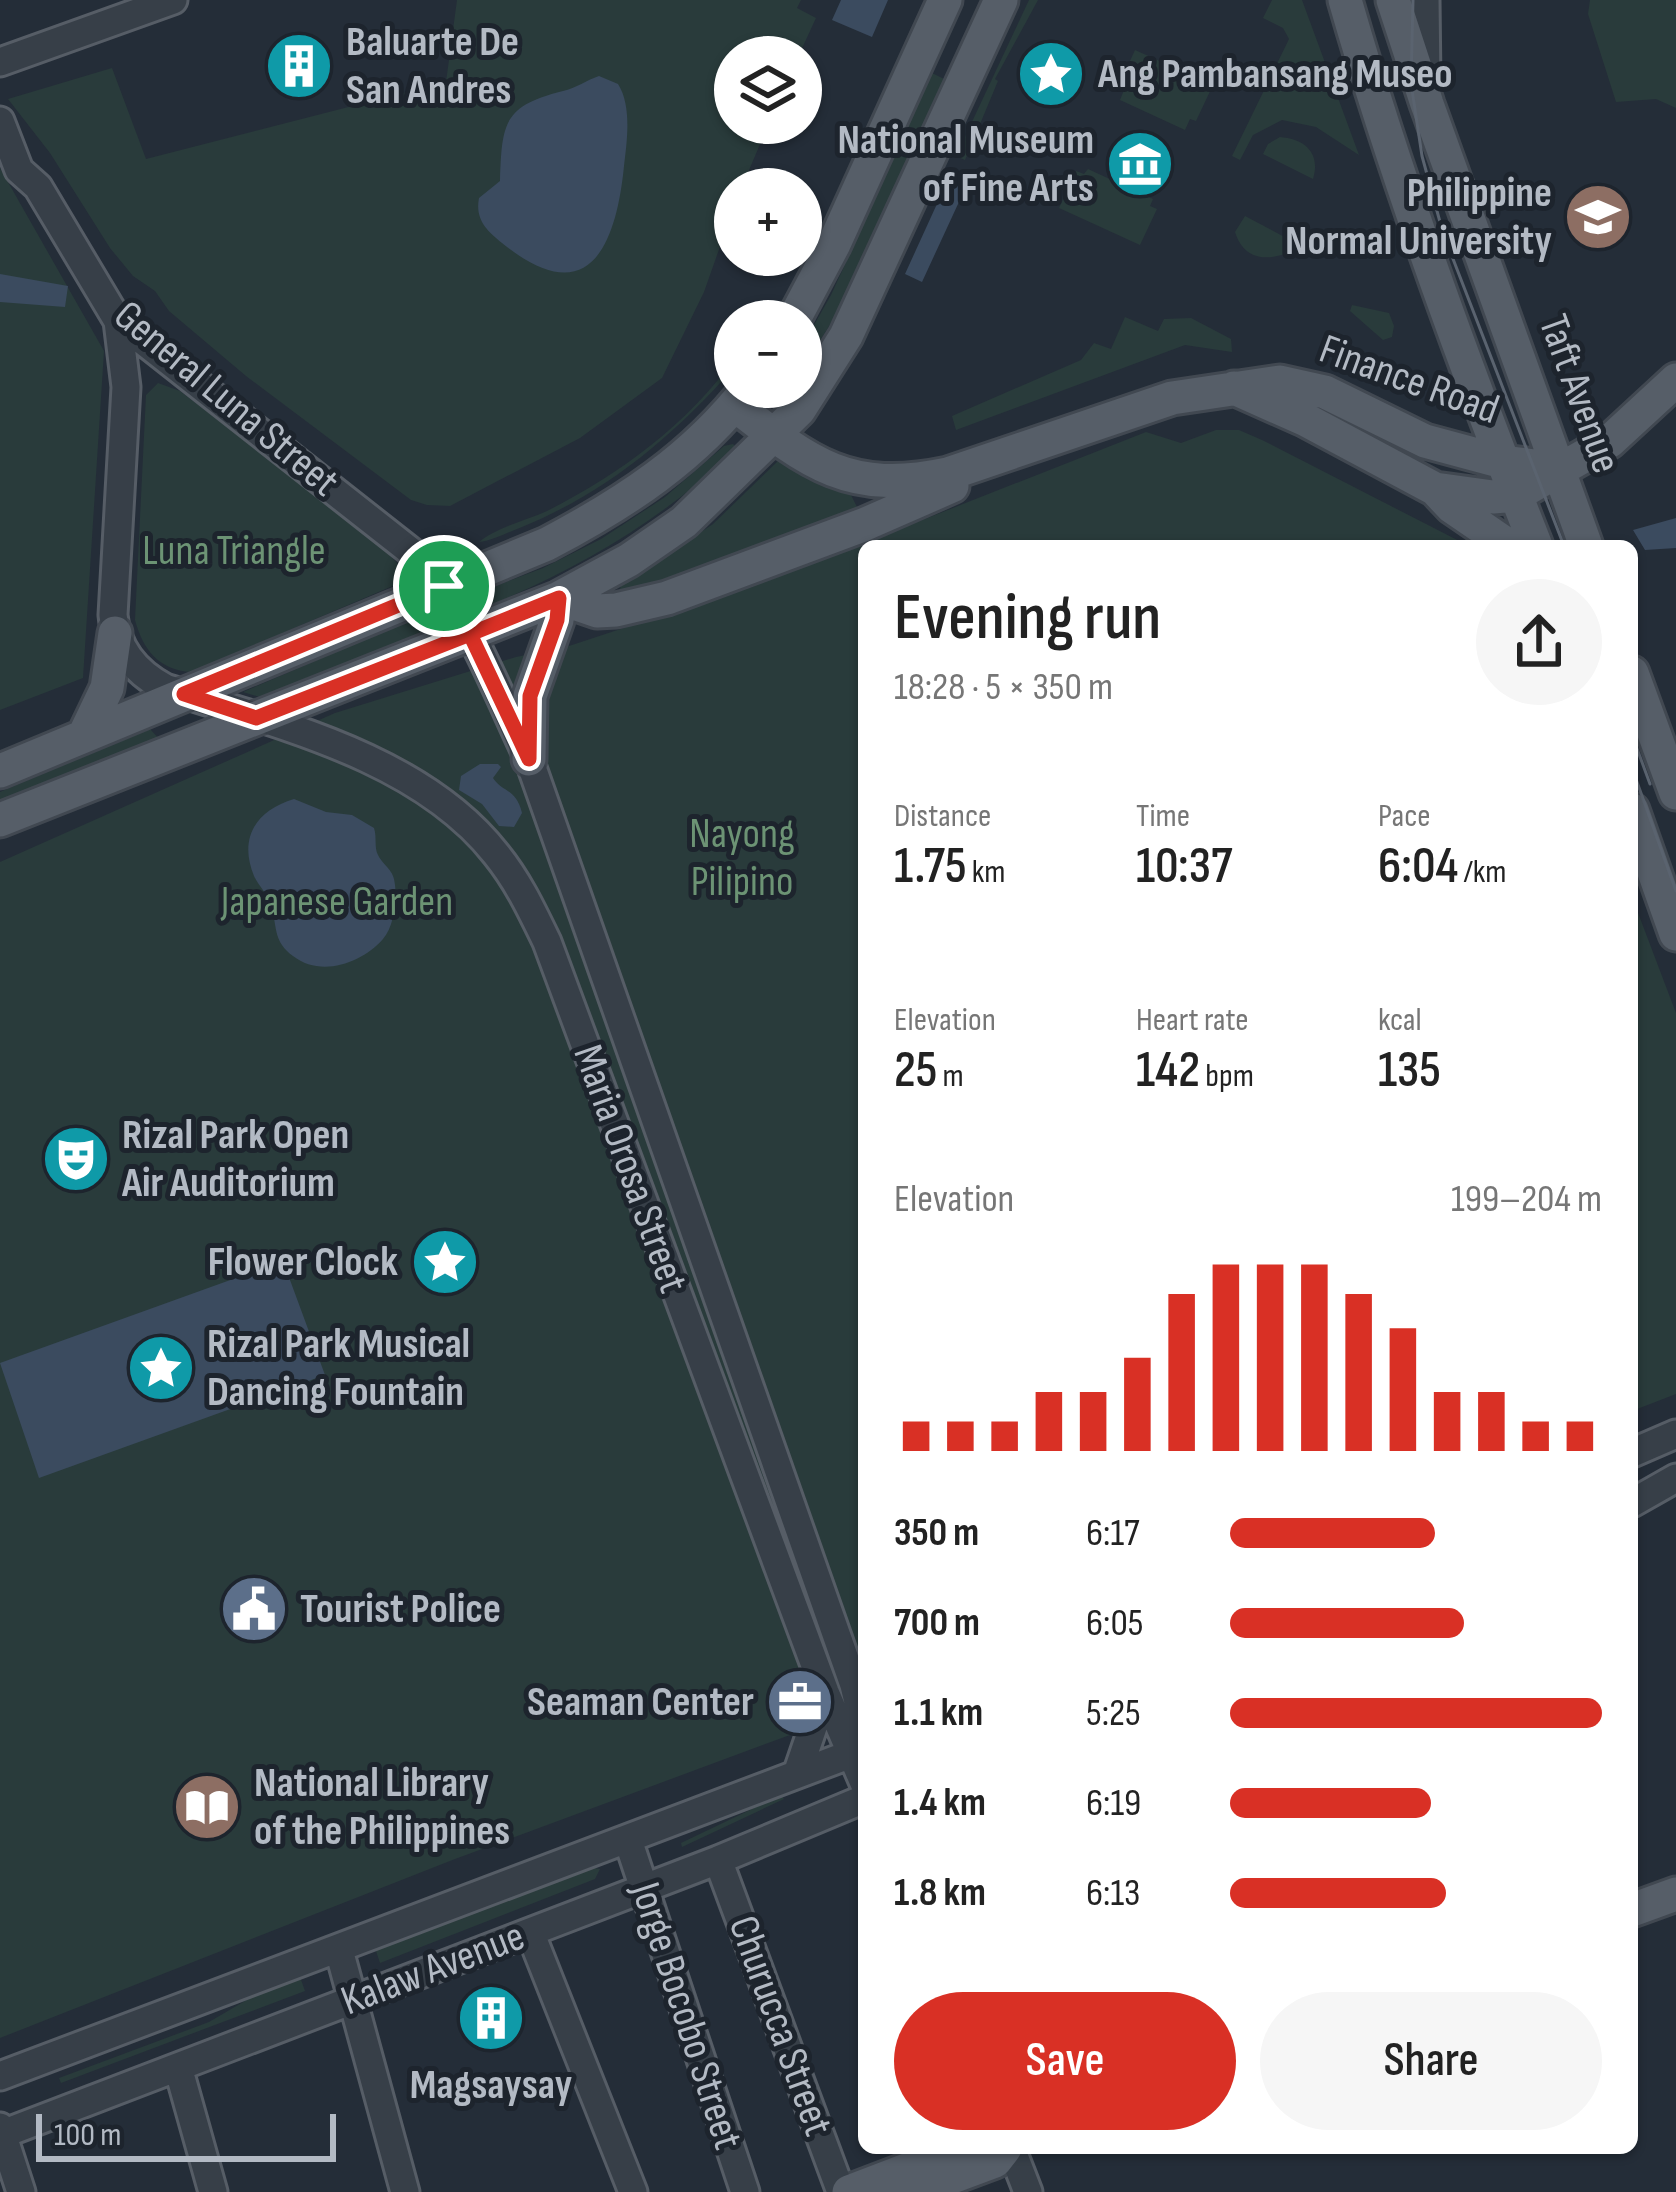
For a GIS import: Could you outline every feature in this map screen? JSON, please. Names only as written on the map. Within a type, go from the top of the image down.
[{"type":"main road","points":[[804,300],[945,0]]},
{"type":"main road","points":[[0,820],[559,598],[629,560],[684,522],[776,437],[820,381],[846,335],[1001,0]]},
{"type":"main road","points":[[1324,0],[1371,87]]},
{"type":"main road","points":[[1345,0],[1371,87],[1534,540]]},
{"type":"main road","name":"Taft Avenue","points":[[1393,0],[1584,540]]},
{"type":"main road","points":[[1516,495],[1610,441],[1676,380]]},
{"type":"main road","name":"Finance Road","points":[[752,408],[776,437],[814,462],[855,478],[914,482],[996,460],[1172,398],[1280,382],[1325,392],[1425,441],[1503,462],[1557,469]]},
{"type":"main road","name":"Finance Road","points":[[1234,388],[1306,420],[1435,489],[1516,495]]},
{"type":"main road","points":[[0,771],[547,544],[630,499],[670,468],[730,408]]},
{"type":"main road","name":"Finance Road","points":[[559,598],[578,607],[616,610],[667,598],[863,525],[972,476],[996,460]]},
{"type":"main road","points":[[855,478],[867,490],[872,506],[863,525]]},
{"type":"main road","points":[[1435,489],[1452,507],[1500,540]]},
{"type":"main road","points":[[529,759],[530,696],[557,620],[559,598]]},
{"type":"main road","points":[[85,736],[107,688],[115,633]]},
{"type":"main road","points":[[1638,689],[1676,793]]},
{"type":"main road","points":[[1638,827],[1676,934]]},
{"type":"main road","points":[[1638,1908],[1676,1894]]},
{"type":"main road","points":[[1638,1932],[1676,1918]]},
{"type":"main road","points":[[926,2179],[957,2154]]},
{"type":"main road","points":[[845,2192],[926,2179],[995,2162],[1002,2154]]},
{"type":"street","points":[[0,62],[172,0]]},
{"type":"street","points":[[1425,0],[1426,104]]},
{"type":"street","name":"General Luna Street","points":[[4,128],[33,162],[38,187],[118,321],[423,561],[444,586]]},
{"type":"street","points":[[115,633],[127,387],[118,321]]},
{"type":"street","points":[[127,387],[141,367],[157,360],[173,361]]},
{"type":"street","name":"Maria Orosa Street","points":[[444,586],[529,759],[858,1686]]},
{"type":"street","name":"Maria Orosa Street","points":[[115,633],[141,673],[184,694],[325,740],[393,771],[468,823],[516,880],[547,942],[825,1692],[858,1749]]},
{"type":"street","points":[[1638,1450],[1676,1434]]},
{"type":"street","points":[[1638,1500],[1672,1487]]},
{"type":"street","points":[[797,1772],[825,1692]]},
{"type":"street","name":"Kalaw Avenue","points":[[0,2076],[858,1751]]},
{"type":"street","name":"Kalaw Avenue","points":[[1,2132],[718,1860],[858,1802]]},
{"type":"street","name":"Jorge Bocobo Street","points":[[628,1840],[745,2192]]},
{"type":"street","name":"Churucca Street","points":[[718,1860],[845,2192]]},
{"type":"street","points":[[530,1932],[633,2192]]},
{"type":"street","points":[[339,1950],[405,2192]]},
{"type":"street","points":[[178,2067],[213,2192]]},
{"type":"street","points":[[1,2132],[21,2192]]},
{"type":"street","points":[[1011,2154],[1028,2192]]},
{"type":"green space","points":[[457,0],[801,0],[797,8],[816,18],[808,36],[714,36],[714,144],[760,144],[750,168],[714,168],[714,264],[662,378],[580,438],[450,506],[411,500],[246,376],[169,311],[110,248],[50,153],[8,99],[112,68],[146,159],[446,82]]},
{"type":"green space","points":[[1029,0],[1038,0],[995,79],[965,160],[956,156]]},
{"type":"green space","points":[[1272,0],[1302,0],[1359,155],[1316,127],[1282,120],[1253,135],[1240,160],[1232,156],[1289,39],[1283,28],[1263,18]]},
{"type":"green space","points":[[1590,0],[1676,0],[1676,108],[1656,99],[1616,102],[1588,14]]},
{"type":"green space","points":[[1135,50],[1213,85],[1196,121],[1190,119],[1185,130],[1120,100],[1124,90],[1118,87]]},
{"type":"green space","points":[[932,73],[944,79],[918,136],[906,131]]},
{"type":"green space","points":[[1280,137],[1309,149],[1315,162],[1313,179],[1263,154]]},
{"type":"green space","points":[[898,149],[910,154],[843,303],[822,338],[822,311]]},
{"type":"green space","points":[[0,168],[104,351],[83,678],[0,710]]},
{"type":"green space","points":[[1088,169],[1153,199],[1150,206],[1157,209],[1140,245],[1059,208],[1076,171],[1084,174]]},
{"type":"green space","points":[[1245,216],[1292,241],[1287,253],[1263,257],[1243,248],[1235,232]]},
{"type":"green space","points":[[1352,305],[1389,313],[1392,337],[1383,340],[1350,311]]},
{"type":"green space","points":[[1125,317],[1158,331],[1164,319],[1191,318],[1231,339],[1232,352],[1185,345],[956,430],[952,416],[1081,360],[1094,343],[1111,349]]},
{"type":"green space","name":"Luna Triangle","points":[[158,383],[180,391],[372,537],[401,567],[402,582],[191,672],[161,663],[148,649],[135,620],[146,395]]},
{"type":"green space","points":[[714,384],[685,418],[610,480],[553,513],[479,542],[600,481],[696,405]]},
{"type":"green space","points":[[1216,430],[1239,430],[1457,540],[872,540],[1146,432],[1181,443]]},
{"type":"green space","points":[[733,444],[738,449],[709,475],[619,540],[486,607],[474,602],[480,592],[601,539],[665,497],[724,446]]},
{"type":"green space","points":[[780,459],[815,481],[850,493],[858,509],[734,570],[617,595],[621,586],[713,524]]},
{"type":"green space","points":[[858,545],[858,1704],[790,1735],[455,1859],[0,2038],[0,862],[335,713],[516,657],[569,646]]},
{"type":"green space","points":[[422,615],[430,617],[431,623],[423,632],[266,699],[243,692]]},
{"type":"green space","points":[[150,729],[162,742],[0,810],[0,792]]},
{"type":"green space","points":[[1638,913],[1676,1013],[1676,1394],[1638,1409]]},
{"type":"green space","points":[[781,1795],[784,1799],[682,1847],[681,1843]]},
{"type":"green space","points":[[589,1867],[600,1869],[595,1879],[380,1963],[375,1948]]},
{"type":"green space","points":[[300,1977],[305,1991],[61,2083],[59,2078],[209,2022],[262,1991]]},
{"type":"water","points":[[841,0],[888,0],[872,37],[832,20]]},
{"type":"water","points":[[599,76],[618,84],[627,113],[620,195],[605,244],[592,261],[576,271],[556,272],[532,263],[491,233],[480,218],[479,198],[500,181],[505,131],[517,111]]},
{"type":"water","points":[[952,171],[970,178],[922,282],[905,274]]},
{"type":"water","points":[[0,274],[68,286],[65,307],[0,302]]},
{"type":"water","points":[[1676,518],[1676,548],[1645,550],[1633,530]]},
{"type":"water","points":[[480,764],[501,767],[493,778],[513,795],[522,813],[514,827],[499,826],[482,804],[459,790],[461,776]]},
{"type":"water","points":[[294,799],[326,812],[352,815],[374,828],[377,852],[394,880],[395,906],[387,934],[364,955],[341,965],[304,963],[282,946],[271,904],[250,862],[254,827],[270,810]]},
{"type":"water","name":"Rizal Park Musical Dancing Fountain","points":[[283,1261],[325,1375],[39,1478],[0,1363]]},
{"type":"tram line","points":[[1413,0],[1411,83],[1422,156],[1443,233],[1562,540]]},
{"type":"tram line","points":[[1638,751],[1650,784]]},
{"type":"tram line","points":[[1638,785],[1676,891]]},
{"type":"place","name":"Baluarte De San Andres","points":[[299,66]]},
{"type":"place","name":"Ang Pambansang Museo","points":[[1051,74]]},
{"type":"place","name":"National Museum of Fine Arts","points":[[1140,164]]},
{"type":"place","name":"Philippine Normal University","points":[[1598,217]]},
{"type":"place","name":"Rizal Park Open Air Auditorium","points":[[76,1159]]},
{"type":"place","name":"Flower Clock","points":[[445,1262]]},
{"type":"place","name":"Rizal Park Musical Dancing Fountain","points":[[161,1368]]},
{"type":"place","name":"Tourist Police","points":[[254,1609]]},
{"type":"place","name":"Seaman Center","points":[[800,1702]]},
{"type":"place","name":"National Library of the Philippines","points":[[207,1807]]},
{"type":"place","name":"Magsaysay","points":[[491,2018]]},
{"type":"route","points":[[444,586],[314,640],[184,694],[256,718],[470,634],[529,759],[530,696],[557,620],[559,598],[470,634],[444,586]]},
{"type":"park label","name":"Nayong Pilipino","points":[[742,858]]},
{"type":"park label","name":"Japanese Garden","points":[[337,902]]}]
